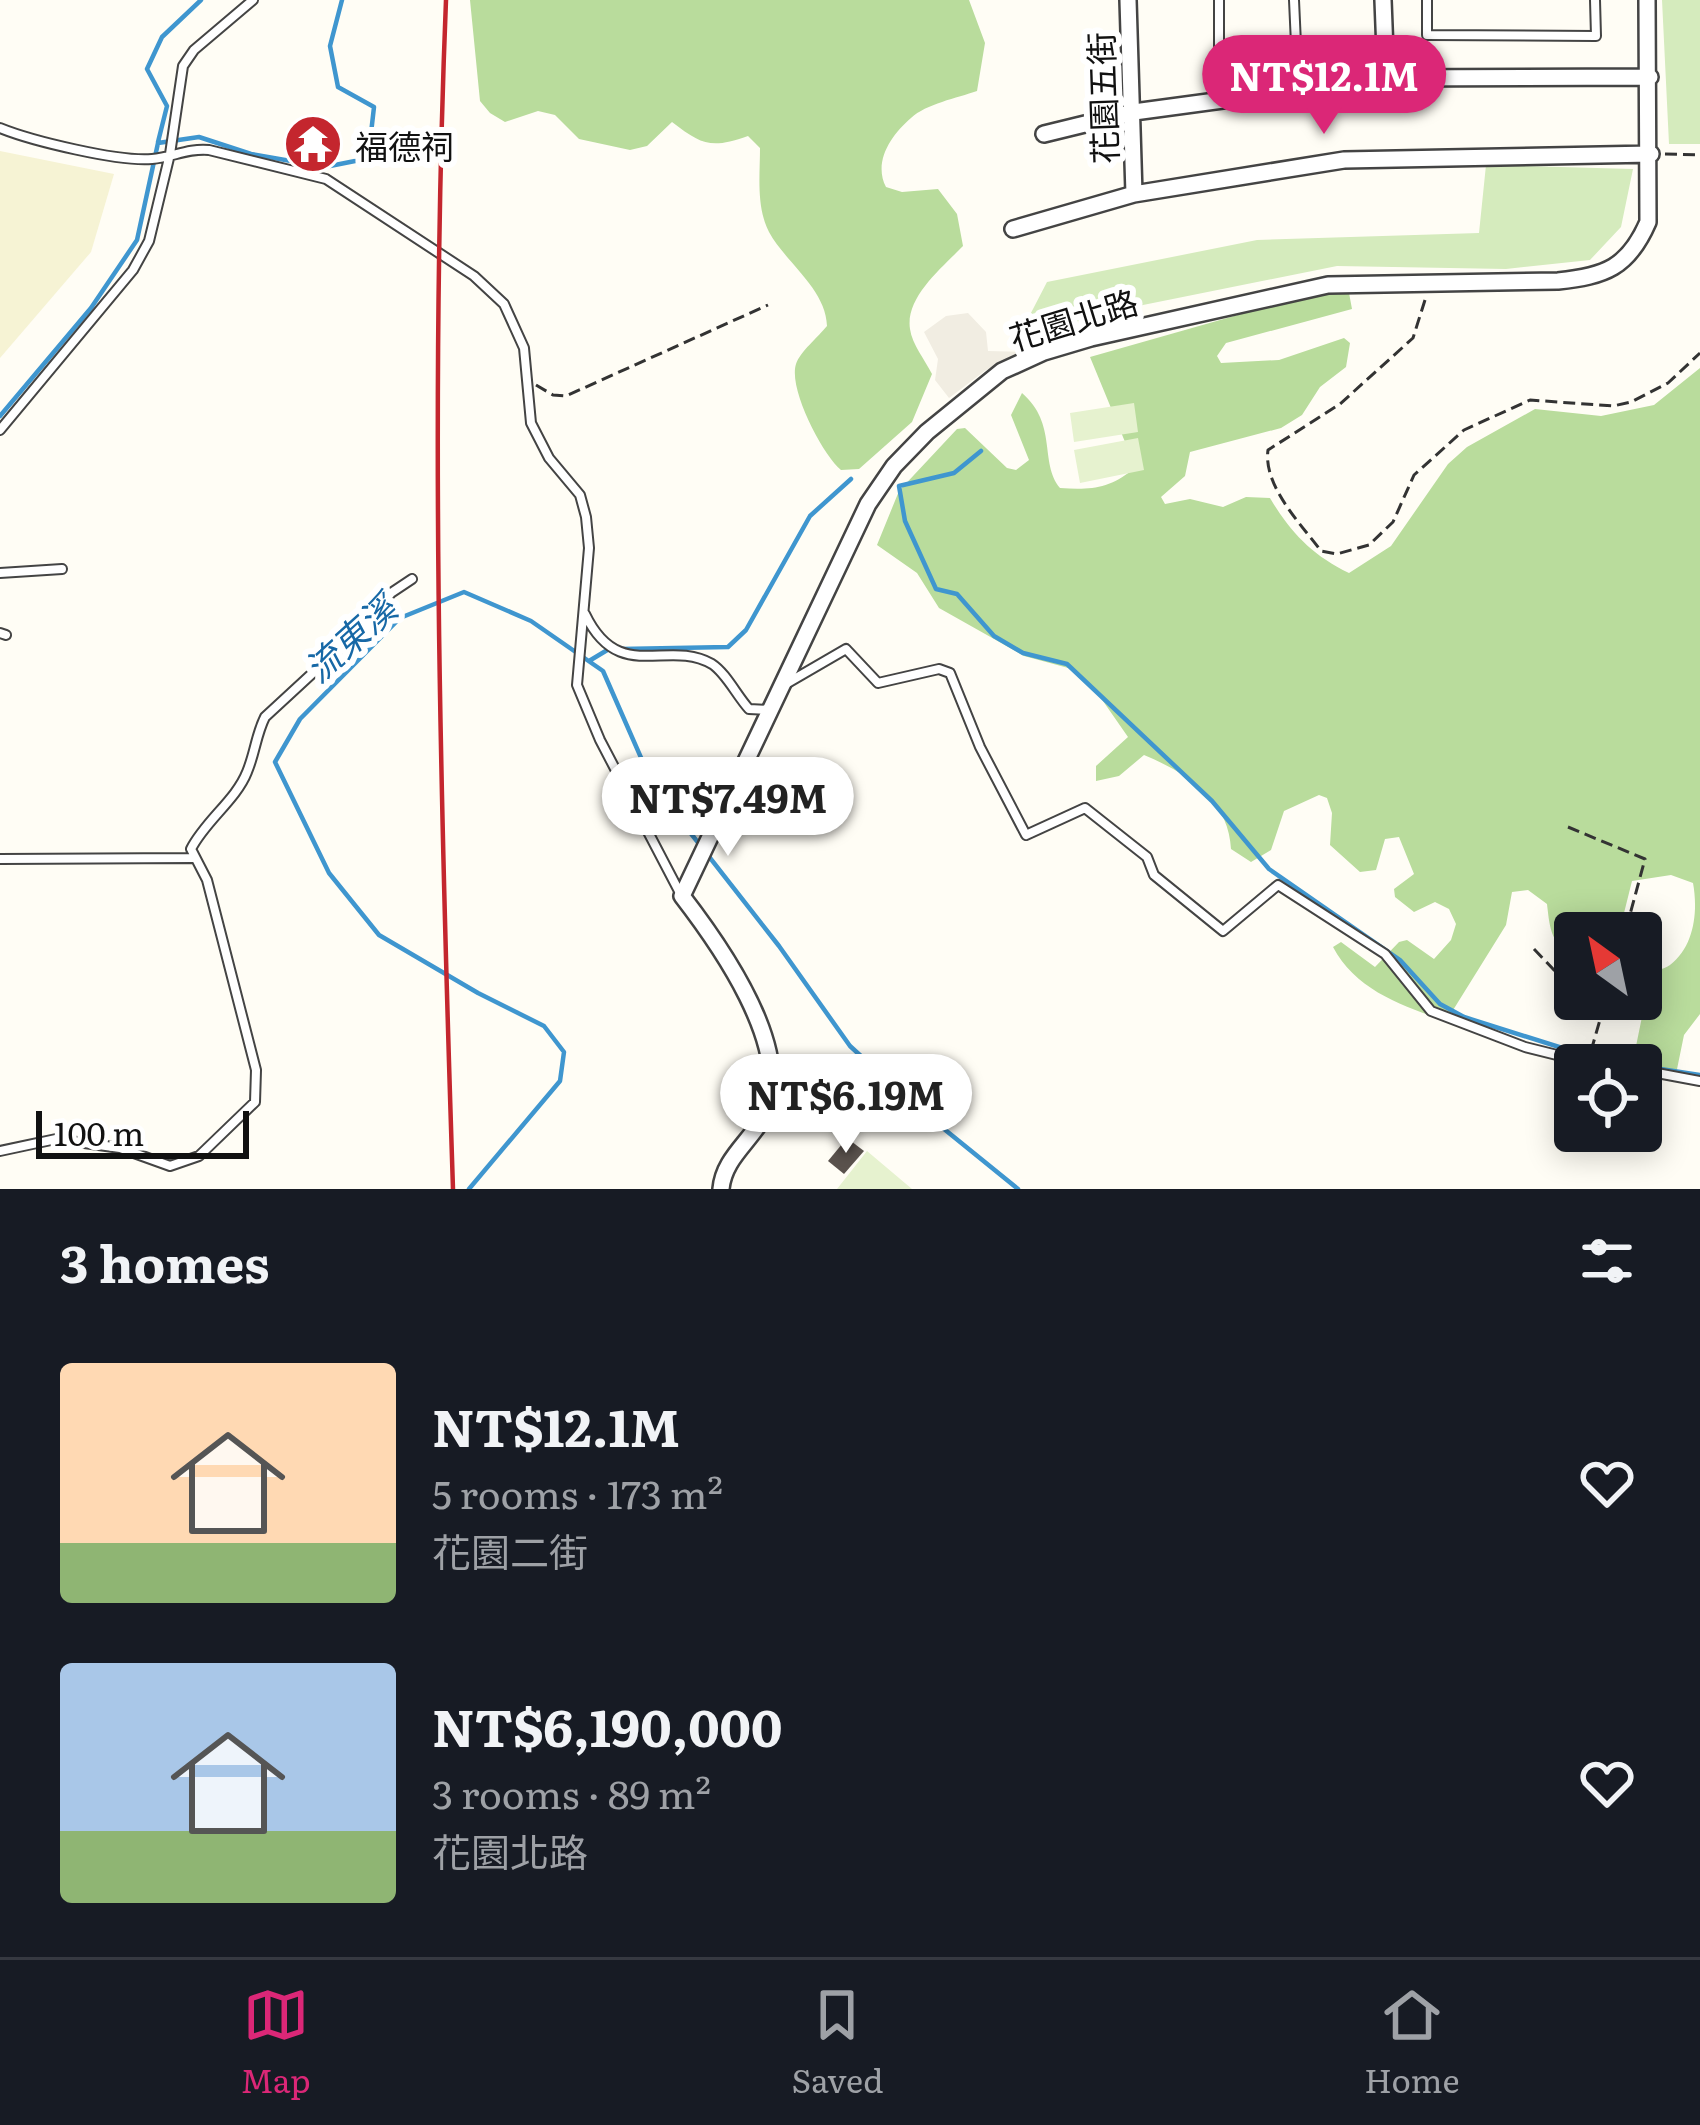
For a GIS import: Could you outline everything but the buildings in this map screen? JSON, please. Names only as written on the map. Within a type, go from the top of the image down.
[{"type":"street","name":"花園五街","points":[[1128,0],[1134,194]]},
{"type":"street","points":[[1383,0],[1386,78]]},
{"type":"street","name":"花園北路","points":[[682,896],[842,554],[894,466],[963,399],[1003,371],[1090,338],[1328,285],[1591,278],[1617,267],[1637,248],[1648,222],[1647,0]]},
{"type":"street","points":[[1044,134],[1134,112],[1386,78],[1650,76]]},
{"type":"street","points":[[1013,229],[1134,194],[1344,160],[1651,154]]},
{"type":"street","points":[[682,896],[739,976],[770,1062],[766,1113],[726,1167],[721,1189]]},
{"type":"lane","points":[[0,430],[133,270],[149,241],[183,66],[194,50],[253,0]]},
{"type":"lane","points":[[1219,0],[1219,46]]},
{"type":"lane","points":[[1294,0],[1296,44]]},
{"type":"lane","points":[[1426,0],[1427,35],[1596,35],[1595,0]]},
{"type":"lane","points":[[0,128],[50,142],[165,155],[191,148],[209,150],[326,179],[474,276],[495,295],[512,317],[524,348],[530,381],[528,406],[540,443],[570,480],[586,517],[590,548],[577,685],[682,896]]},
{"type":"lane","points":[[0,573],[62,569]]},
{"type":"lane","points":[[0,1151],[56,1139],[120,1148],[170,1166],[199,1156],[254,1102],[256,1070],[251,1049],[207,880],[191,849],[247,774],[265,717],[368,622],[391,593],[412,579]]},
{"type":"lane","points":[[584,615],[622,653],[639,659],[676,657],[711,664],[749,709],[770,710]]},
{"type":"lane","points":[[780,688],[846,649],[878,683],[940,669],[950,673],[980,747],[1026,835],[1085,808],[1147,857],[1154,875],[1223,931],[1278,885],[1385,954],[1431,1011],[1554,1054]]},
{"type":"lane","points":[[0,859],[192,858]]},
{"type":"lane","points":[[1662,1074],[1700,1082]]},
{"type":"path","points":[[323,146],[331,175]]},
{"type":"path","points":[[1651,154],[1700,155]]},
{"type":"path","points":[[1430,284],[1413,338],[1340,404],[1268,450],[1266,461],[1283,500],[1321,551],[1337,554],[1370,545],[1393,522],[1414,475],[1464,430],[1530,400],[1612,406],[1630,402],[1668,383],[1700,353]]},
{"type":"path","points":[[530,381],[566,396],[768,305]]},
{"type":"path","points":[[1568,827],[1645,860],[1630,912]]},
{"type":"path","points":[[1534,949],[1554,970]]},
{"type":"shaded area","points":[[0,151],[114,174],[91,252],[0,358]]},
{"type":"shaded area","points":[[968,313],[986,332],[988,351],[1023,352],[986,370],[949,398],[935,380],[938,359],[924,332],[946,316]]},
{"type":"green space","points":[[470,0],[969,0],[985,43],[977,91],[917,113],[897,132],[883,159],[886,187],[902,192],[938,189],[957,214],[963,246],[913,305],[911,335],[932,374],[912,422],[859,469],[841,470],[817,436],[795,375],[798,359],[827,326],[825,313],[813,288],[769,232],[760,202],[760,148],[748,136],[707,143],[672,122],[647,146],[630,150],[579,139],[555,115],[538,111],[505,122],[480,101]]},
{"type":"green space","points":[[1662,0],[1700,0],[1700,144],[1669,144]]},
{"type":"green space","points":[[1486,165],[1633,169],[1621,227],[1590,260],[1506,269],[1337,266],[1143,305],[1019,336],[1047,282],[1257,240],[1479,233]]},
{"type":"green space","points":[[1322,291],[1349,293],[1352,309],[1226,343],[1217,356],[1221,363],[1279,360],[1344,338],[1350,343],[1346,367],[1320,387],[1302,415],[1281,428],[1190,452],[1185,476],[1161,497],[1165,504],[1190,499],[1223,507],[1246,497],[1270,498],[1303,542],[1349,573],[1391,546],[1448,464],[1467,447],[1535,409],[1601,416],[1654,405],[1700,368],[1700,1014],[1684,1035],[1676,1074],[1662,1071],[1662,1044],[1636,1044],[1641,1020],[1662,1020],[1662,969],[1678,957],[1690,938],[1695,916],[1693,883],[1671,875],[1632,881],[1624,912],[1554,912],[1554,937],[1547,904],[1528,890],[1512,892],[1506,925],[1450,1015],[1444,1020],[1412,1009],[1366,985],[1333,947],[1341,942],[1375,967],[1399,942],[1407,940],[1434,959],[1451,940],[1456,924],[1449,909],[1435,902],[1414,912],[1395,897],[1394,889],[1414,874],[1399,837],[1385,839],[1376,870],[1360,872],[1330,845],[1332,813],[1327,798],[1319,795],[1284,811],[1271,850],[1251,862],[1231,849],[1223,816],[1214,802],[1160,762],[1144,755],[1119,776],[1096,781],[1096,766],[1128,737],[1096,691],[1072,669],[1024,656],[939,608],[917,573],[877,545],[899,491],[957,429],[965,428],[1007,468],[1016,470],[1029,460],[1011,415],[1022,393],[1040,417],[1050,467],[1060,488],[1107,485],[1132,470],[1130,454],[1090,357]]},
{"type":"green space","points":[[1134,403],[1138,432],[1074,442],[1070,413]]},
{"type":"green space","points":[[1138,438],[1144,470],[1080,483],[1074,450]]},
{"type":"green space","points":[[867,1151],[912,1189],[837,1189]]},
{"type":"waterway","points":[[158,142],[167,106],[147,69],[162,37],[201,0]]},
{"type":"waterway","points":[[0,416],[91,308],[137,240],[158,143],[199,137],[251,154],[325,167],[360,160],[370,142],[374,107],[338,87],[330,46],[342,0]]},
{"type":"waterway","points":[[981,451],[954,473],[899,486],[905,521],[936,589],[957,594],[994,636],[1023,653],[1067,664],[1212,801],[1269,869],[1400,960],[1440,1004],[1464,1017],[1554,1045]]},
{"type":"waterway","points":[[621,649],[728,647],[746,630],[810,516],[851,479]]},
{"type":"waterway","name":"流東溪","points":[[469,1189],[560,1081],[564,1052],[544,1026],[379,935],[329,873],[275,762],[300,719],[400,618],[464,592],[531,621],[603,671],[653,785],[850,1046],[1018,1189]]},
{"type":"waterway","points":[[589,661],[609,649]]},
{"type":"waterway","points":[[1662,1069],[1700,1075]]},
{"type":"railway","points":[[446,0],[439,595],[453,1189]]},
{"type":"place","name":"福德祠","points":[[313,144]]}]
